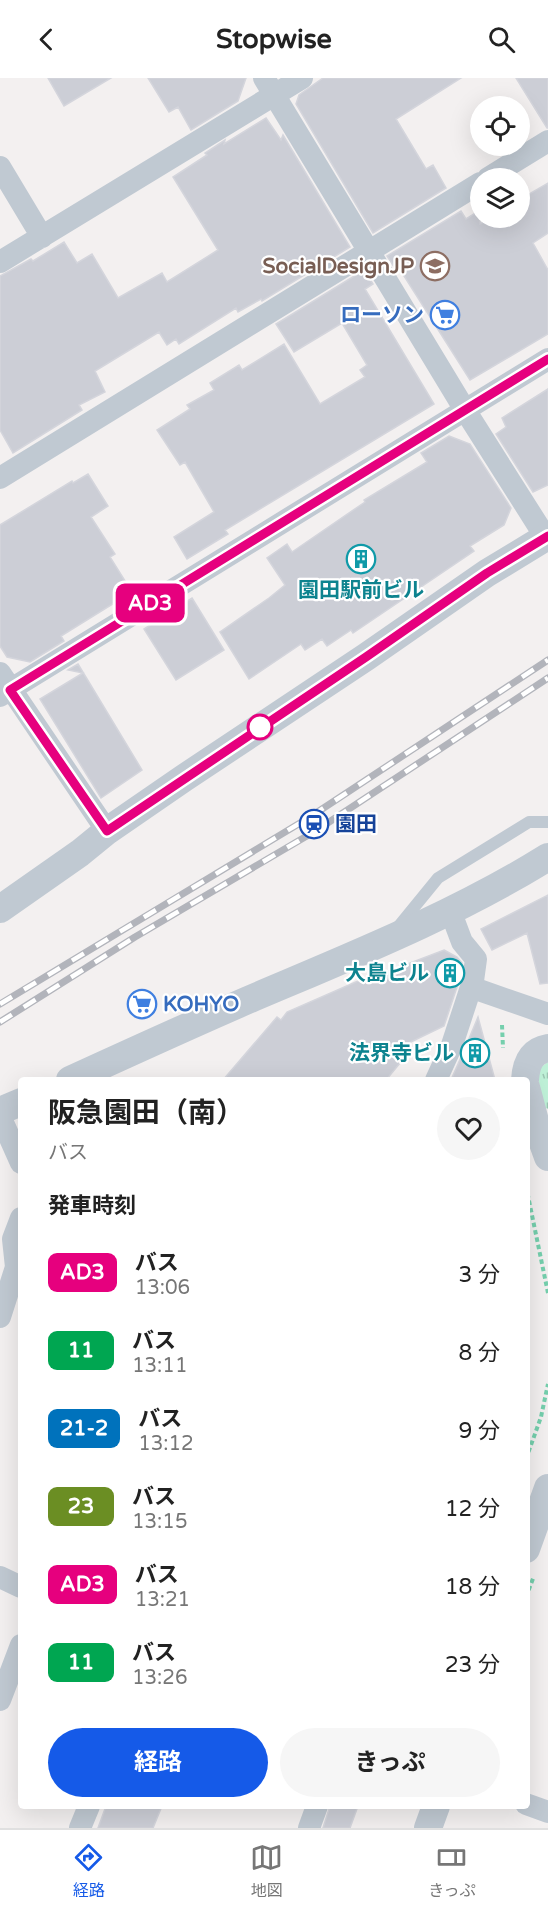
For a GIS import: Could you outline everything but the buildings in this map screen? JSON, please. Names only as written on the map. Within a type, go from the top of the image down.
[{"type":"street","points":[[0,262],[42,237],[269,87],[302,78]]},
{"type":"street","points":[[0,909],[80,853],[107,831],[487,573],[547,537],[465,410],[269,87]]},
{"type":"street","points":[[504,168],[548,141]]},
{"type":"street","points":[[0,167],[42,237]]},
{"type":"street","points":[[0,478],[470,189]]},
{"type":"street","points":[[107,831],[3,686],[548,359]]},
{"type":"street","points":[[76,1077],[338,963],[450,910],[547,859]]},
{"type":"street","points":[[437,1077],[452,1045],[476,970],[476,959],[462,942],[450,910]]},
{"type":"street","points":[[473,981],[476,989],[548,1014]]},
{"type":"street","points":[[526,1077],[528,1062],[532,1056],[548,1048]]},
{"type":"street","points":[[530,1102],[548,1157]]},
{"type":"street","points":[[18,1104],[0,1113],[18,1156]]},
{"type":"street","points":[[0,1317],[12,1266],[13,1239],[18,1226]]},
{"type":"street","points":[[530,1540],[546,1503]]},
{"type":"street","points":[[0,1577],[18,1586]]},
{"type":"street","points":[[0,1700],[18,1653]]},
{"type":"street","points":[[530,1805],[548,1812]]},
{"type":"street","points":[[80,1828],[88,1809]]},
{"type":"street","points":[[309,1828],[316,1809]]},
{"type":"street","points":[[428,1828],[435,1809]]},
{"type":"lane","points":[[388,939],[438,878],[530,822],[548,822]]},
{"type":"path","points":[[500,998],[504,1055]]},
{"type":"path","points":[[530,1205],[548,1293]]},
{"type":"path","points":[[530,1448],[541,1417],[548,1384]]},
{"type":"green space","points":[[548,1062],[548,1109],[543,1107],[537,1070]]},
{"type":"railway","points":[[0,1004],[310,817],[548,660]]},
{"type":"railway","points":[[0,1022],[135,937],[317,830],[548,678]]},
{"type":"bus line","name":"AD3","points":[[548,359],[10,690],[107,831],[487,573],[548,536]]},
{"type":"place","name":"SocialDesignJP","points":[[435,266]]},
{"type":"place","name":"ローソン","points":[[445,315]]},
{"type":"place","name":"園田駅前ビル","points":[[361,559]]},
{"type":"place","name":"園田","points":[[314,824]]},
{"type":"place","name":"大島ビル","points":[[450,973]]},
{"type":"place","name":"KOHYO","points":[[142,1004]]},
{"type":"place","name":"法界寺ビル","points":[[475,1053]]}]
